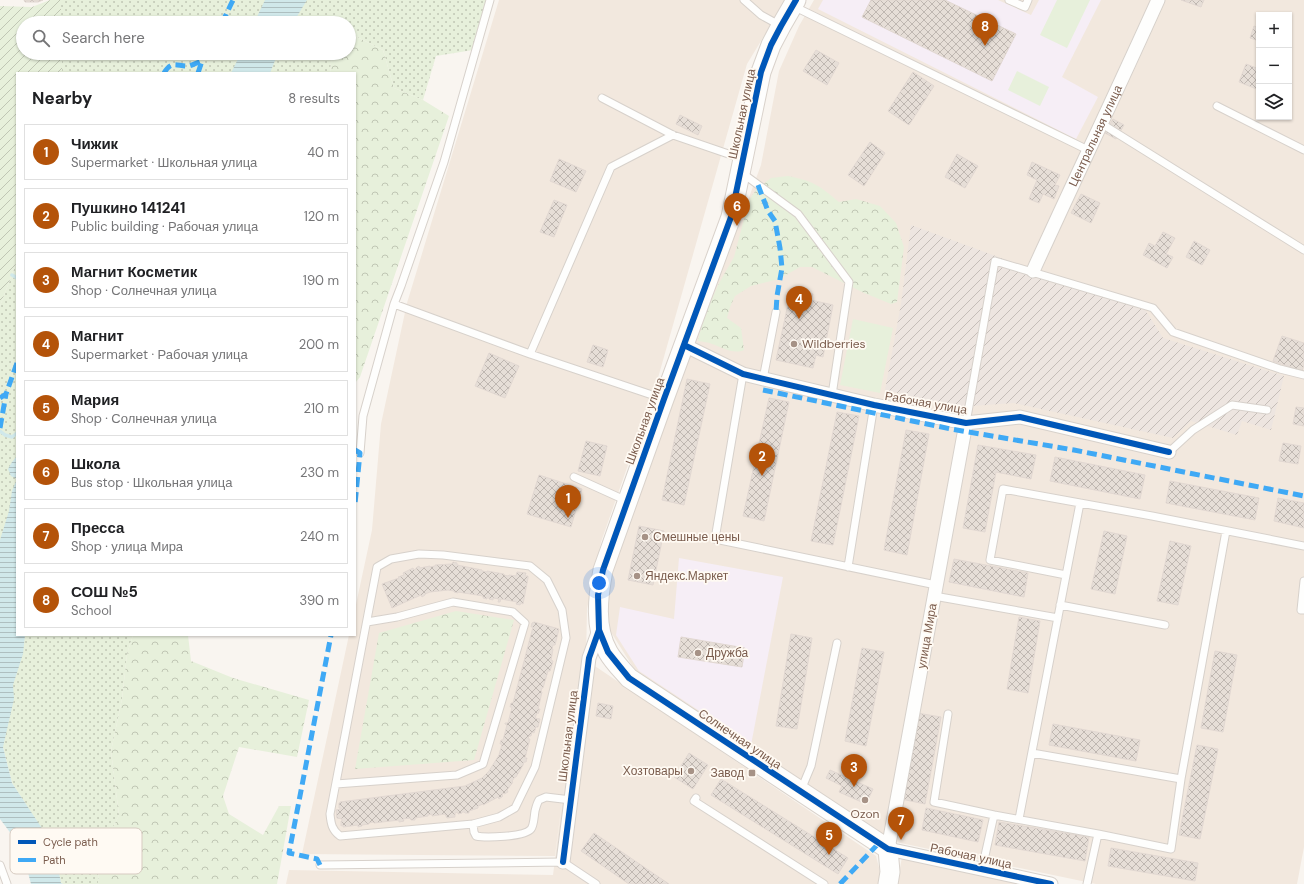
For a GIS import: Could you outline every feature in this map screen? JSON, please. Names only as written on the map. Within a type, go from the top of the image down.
[{"type":"street","name":"Центральная улица","points":[[1032,272],[1088,150],[1102,124],[1158,0]]},
{"type":"street","name":"Школьная улица","points":[[563,862],[589,658],[599,630],[598,596],[603,570],[731,217],[761,72],[771,45],[795,3]]},
{"type":"street","name":"Рабочая улица","points":[[684,345],[743,374],[874,405],[966,423],[1020,417],[1169,452]]},
{"type":"street","name":"улица Мира","points":[[888,849],[966,423]]},
{"type":"street","name":"Солнечная улица","points":[[599,630],[608,652],[629,678],[888,849]]},
{"type":"street","name":"Рабочая улица","points":[[888,849],[1051,884]]},
{"type":"street","points":[[888,849],[890,872],[888,884]]},
{"type":"lane","points":[[360,453],[363,416],[394,304],[444,162],[490,0]]},
{"type":"lane","points":[[744,0],[762,15],[781,26]]},
{"type":"lane","points":[[1009,0],[1025,7],[1028,0]]},
{"type":"lane","points":[[795,3],[1088,150]]},
{"type":"lane","points":[[602,98],[673,135],[742,165],[798,214],[849,282],[832,395]]},
{"type":"lane","points":[[1217,106],[1304,150]]},
{"type":"lane","points":[[1102,124],[1304,250]]},
{"type":"lane","points":[[530,354],[611,167],[673,135]]},
{"type":"lane","points":[[966,423],[995,261],[1153,308],[1172,332],[1280,369],[1304,375]]},
{"type":"lane","points":[[394,304],[530,354],[664,399]]},
{"type":"lane","points":[[763,379],[776,312]]},
{"type":"lane","points":[[743,374],[715,539],[848,566],[935,591],[1058,618]]},
{"type":"lane","points":[[848,566],[874,405]]},
{"type":"lane","points":[[1169,452],[1193,430],[1232,405],[1267,410]]},
{"type":"lane","points":[[574,477],[627,502]]},
{"type":"lane","points":[[1066,575],[990,560],[1003,489],[1304,546]]},
{"type":"lane","points":[[1019,819],[1080,503]]},
{"type":"lane","points":[[948,714],[934,802],[1172,849],[1182,779],[1226,531]]},
{"type":"lane","points":[[419,554],[451,556],[530,566],[547,580],[562,610],[566,638],[535,767],[515,808],[499,817],[473,824],[340,836],[335,832],[331,824],[330,814],[336,784],[377,567],[391,559],[419,554]]},
{"type":"lane","points":[[1304,580],[1301,610],[1304,610]]},
{"type":"lane","points":[[336,784],[457,775],[483,764],[525,623],[513,612],[453,602],[397,617],[367,622]]},
{"type":"lane","points":[[1060,605],[1165,625]]},
{"type":"lane","points":[[801,792],[811,766],[837,643]]},
{"type":"lane","points":[[1032,754],[1182,779]]},
{"type":"lane","points":[[473,824],[476,836],[481,837],[526,833],[530,830],[536,805],[539,800],[546,797],[571,800]]},
{"type":"lane","points":[[696,798],[694,801],[824,884]]},
{"type":"lane","points":[[982,869],[994,815]]},
{"type":"lane","points":[[1087,884],[1098,834]]},
{"type":"lane","points":[[320,865],[563,862],[596,884]]},
{"type":"lane","points":[[0,865],[7,884]]},
{"type":"shaded area","points":[[499,0],[786,0],[747,64],[656,385],[601,542],[587,609],[586,660],[876,856],[882,879],[881,884],[286,884],[289,870],[553,875],[566,770],[555,856],[302,854],[349,636],[356,636],[356,604],[372,530],[381,424],[407,303]]},
{"type":"shaded area","points":[[814,0],[1304,0],[1304,847],[1297,884],[1096,884],[891,841],[636,672],[604,621],[606,596],[613,570],[636,502],[761,165],[779,71],[799,26]]},
{"type":"shaded area","points":[[823,0],[998,0],[1031,15],[1039,0],[1101,0],[1062,77],[1098,97],[1076,139],[818,9]]},
{"type":"shaded area","points":[[911,225],[1146,311],[1163,338],[1284,376],[1271,430],[1242,421],[1237,435],[1191,421],[1173,438],[1014,403],[958,407],[885,390],[901,304]]},
{"type":"shaded area","name":"Дружба","points":[[679,558],[783,577],[751,745],[639,671],[616,635],[620,607],[674,619]]},
{"type":"shaded area","points":[[902,857],[1023,884],[897,884]]},
{"type":"green space","points":[[50,0],[61,0],[61,16],[16,16],[16,60],[62,60],[62,72],[16,72],[16,264],[0,306],[0,6],[32,7]]},
{"type":"green space","points":[[61,0],[487,0],[473,50],[436,56],[423,100],[394,88],[383,50],[356,36],[356,16],[61,16]]},
{"type":"green space","points":[[1057,0],[1090,0],[1067,48],[1040,35]]},
{"type":"green space","points":[[356,36],[383,50],[394,88],[423,100],[449,116],[360,377],[356,382],[356,72],[330,72],[331,60],[356,60]]},
{"type":"green space","points":[[62,60],[331,60],[330,72],[62,72]]},
{"type":"green space","points":[[1017,71],[1049,87],[1040,106],[1008,90]]},
{"type":"green space","points":[[788,176],[811,182],[839,202],[856,199],[880,206],[896,223],[904,247],[897,302],[891,304],[862,292],[812,267],[800,267],[779,279],[751,286],[735,296],[727,318],[741,328],[744,350],[736,352],[698,341],[703,320],[718,285],[734,257],[749,200],[756,190],[771,178]]},
{"type":"green space","points":[[16,264],[16,636],[133,636],[127,654],[122,699],[111,751],[119,815],[113,828],[38,828],[12,783],[0,735],[0,306]]},
{"type":"green space","points":[[853,319],[893,328],[880,393],[840,385]]},
{"type":"green space","points":[[456,611],[514,620],[474,760],[355,769],[379,633]]},
{"type":"green space","points":[[133,636],[188,636],[191,661],[233,678],[309,700],[297,757],[239,747],[223,796],[229,814],[263,835],[279,806],[291,806],[277,884],[98,884],[98,874],[142,874],[142,828],[113,828],[119,815],[111,751],[122,699],[127,654]]},
{"type":"green space","points":[[59,874],[98,874],[98,884],[61,883]]},
{"type":"water","points":[[265,0],[307,0],[297,16],[257,16]]},
{"type":"water","points":[[238,60],[275,60],[270,72],[232,72]]},
{"type":"water","points":[[16,457],[16,478],[11,476],[8,469]]},
{"type":"water","points":[[16,481],[16,636],[25,636],[23,654],[13,685],[14,699],[3,747],[12,783],[42,828],[10,828],[10,832],[0,819],[0,540],[9,511],[12,491]]},
{"type":"water","points":[[28,874],[59,874],[61,883],[63,884],[31,884]]},
{"type":"building","points":[[24,0],[43,0],[38,2],[25,2]]},
{"type":"building","points":[[871,0],[945,0],[1016,34],[992,81],[862,17]]},
{"type":"building","points":[[1181,0],[1204,0],[1201,7]]},
{"type":"building","points":[[1254,26],[1256,27],[1256,40],[1250,38]]},
{"type":"building","points":[[816,50],[839,63],[827,85],[803,71]]},
{"type":"building","points":[[1246,64],[1256,68],[1256,89],[1239,82]]},
{"type":"building","points":[[913,72],[934,86],[909,125],[888,111]]},
{"type":"building","points":[[680,115],[702,126],[698,135],[676,124]]},
{"type":"building","points":[[1113,119],[1124,125],[1116,139],[1105,133]]},
{"type":"building","points":[[870,142],[885,153],[864,186],[848,175]]},
{"type":"building","points":[[957,154],[978,166],[965,188],[945,177]]},
{"type":"building","points":[[559,159],[586,171],[576,192],[550,181]]},
{"type":"building","points":[[1032,162],[1060,175],[1055,185],[1059,186],[1054,199],[1043,194],[1039,203],[1029,199],[1037,180],[1027,175]]},
{"type":"building","points":[[1081,194],[1100,203],[1091,223],[1071,213]]},
{"type":"building","points":[[554,200],[567,205],[554,237],[540,232]]},
{"type":"building","points":[[1163,232],[1175,238],[1166,254],[1173,257],[1167,268],[1143,255],[1149,243],[1155,246]]},
{"type":"building","points":[[1194,241],[1210,250],[1202,265],[1186,257]]},
{"type":"building","points":[[804,292],[813,294],[811,300],[833,305],[823,357],[816,355],[813,368],[776,360],[788,304],[799,306]]},
{"type":"building","points":[[1282,336],[1304,343],[1304,365],[1302,371],[1273,361]]},
{"type":"building","points":[[593,345],[608,350],[603,367],[587,362]]},
{"type":"building","points":[[489,353],[519,366],[505,398],[475,386]]},
{"type":"building","points":[[687,379],[710,384],[684,505],[662,500]]},
{"type":"building","points":[[769,398],[789,402],[764,521],[743,516]]},
{"type":"building","points":[[1296,407],[1304,408],[1304,426],[1293,424]]},
{"type":"building","points":[[837,412],[859,416],[833,545],[811,541]]},
{"type":"building","points":[[906,430],[929,434],[907,555],[884,550]]},
{"type":"building","points":[[586,441],[607,446],[600,476],[578,471]]},
{"type":"building","points":[[1283,443],[1301,446],[1298,464],[1279,461]]},
{"type":"building","points":[[978,445],[1036,455],[1031,479],[996,472],[985,532],[963,528]]},
{"type":"building","points":[[1055,457],[1145,475],[1140,499],[1050,481]]},
{"type":"building","points":[[539,475],[582,489],[571,527],[527,514]]},
{"type":"building","points":[[1170,481],[1259,498],[1255,520],[1166,503]]},
{"type":"building","points":[[1278,498],[1304,503],[1304,528],[1274,521]]},
{"type":"building","points":[[639,526],[664,531],[653,585],[628,580]]},
{"type":"building","points":[[1104,531],[1127,536],[1115,594],[1091,589]]},
{"type":"building","points":[[1170,541],[1191,546],[1178,605],[1157,601]]},
{"type":"building","points":[[954,559],[1028,573],[1024,597],[949,582]]},
{"type":"building","points":[[453,562],[457,563],[457,565],[508,576],[516,576],[517,572],[526,573],[525,576],[528,576],[528,578],[523,604],[521,603],[520,605],[516,604],[517,602],[501,599],[500,602],[498,602],[499,599],[493,598],[493,600],[487,597],[487,599],[483,598],[483,596],[458,593],[448,590],[430,592],[422,597],[421,595],[392,608],[382,584],[399,578],[398,577],[404,575],[403,573],[413,568],[414,570],[419,566],[420,568],[430,567],[435,565],[452,564]]},
{"type":"building","points":[[1019,617],[1040,621],[1028,693],[1007,689]]},
{"type":"building","points":[[534,622],[559,629],[555,645],[553,645],[552,649],[551,660],[553,661],[541,691],[538,709],[540,709],[535,718],[540,719],[538,727],[536,727],[534,733],[532,732],[531,736],[529,736],[528,739],[530,739],[525,758],[527,758],[526,762],[524,762],[516,777],[512,781],[513,782],[507,790],[508,792],[503,793],[503,796],[499,799],[498,797],[478,806],[478,808],[469,811],[469,813],[455,813],[455,817],[447,818],[445,814],[432,816],[432,814],[415,818],[415,820],[411,820],[410,818],[403,819],[404,821],[399,822],[399,820],[373,822],[358,827],[358,825],[341,826],[342,819],[337,818],[336,810],[341,809],[339,808],[340,802],[465,786],[482,778],[489,771],[499,755],[502,744],[500,744],[501,740],[503,740],[507,725],[505,723],[508,723],[512,707],[510,707],[511,703],[513,703],[533,627],[531,627],[532,623]]},
{"type":"building","points":[[791,634],[812,638],[797,729],[776,726]]},
{"type":"building","points":[[681,637],[745,648],[742,667],[678,657]]},
{"type":"building","points":[[862,648],[884,652],[866,746],[845,741]]},
{"type":"building","points":[[1215,651],[1237,655],[1223,732],[1201,728]]},
{"type":"building","points":[[598,703],[613,706],[611,719],[596,716]]},
{"type":"building","points":[[917,713],[941,717],[925,804],[901,799]]},
{"type":"building","points":[[1053,724],[1140,740],[1136,761],[1049,745]]},
{"type":"building","points":[[1197,745],[1218,749],[1200,839],[1179,835]]},
{"type":"building","name":"Хозтовары","points":[[689,753],[708,765],[693,789],[674,777]]},
{"type":"building","points":[[830,770],[873,789],[866,804],[839,792],[842,786],[826,778]]},
{"type":"building","points":[[721,779],[848,858],[838,874],[711,795]]},
{"type":"building","points":[[926,808],[983,820],[978,842],[922,830]]},
{"type":"building","points":[[999,822],[1089,837],[1085,861],[995,845]]},
{"type":"building","points":[[594,833],[669,884],[629,884],[581,851]]},
{"type":"building","points":[[1111,848],[1198,863],[1195,881],[1108,866]]},
{"type":"waterway","points":[[12,275],[16,277]]},
{"type":"waterway","points":[[0,431],[5,435],[12,437],[16,434]]},
{"type":"marked path","points":[[225,16],[233,0]]},
{"type":"marked path","points":[[198,72],[202,60]]},
{"type":"marked path","points":[[165,72],[173,65],[189,66],[202,61]]},
{"type":"marked path","points":[[758,185],[768,211],[775,221],[780,248],[782,268],[776,312]]},
{"type":"marked path","points":[[0,398],[6,394],[16,366]]},
{"type":"marked path","points":[[763,390],[951,429],[1074,450],[1304,496]]},
{"type":"marked path","points":[[0,428],[6,394]]},
{"type":"marked path","points":[[356,451],[360,453],[356,494]]},
{"type":"marked path","points":[[320,865],[317,859],[289,853],[331,636]]},
{"type":"marked path","points":[[840,884],[879,843]]},
{"type":"cycle path","points":[[563,862],[589,658],[599,630],[598,595],[603,570],[731,217],[761,72],[771,45],[796,0]]},
{"type":"cycle path","points":[[684,345],[743,374],[874,405],[966,423],[1020,417],[1169,452]]},
{"type":"cycle path","points":[[599,630],[608,652],[629,678],[888,849],[1051,884]]},
{"type":"place","name":"СОШ №5","points":[[985,46]]},
{"type":"place","name":"Школа","points":[[737,226]]},
{"type":"place","name":"Магнит","points":[[799,319]]},
{"type":"place","name":"Wildberries","points":[[794,344]]},
{"type":"place","name":"Пушкино 141241","points":[[762,476]]},
{"type":"place","name":"Чижик","points":[[568,518]]},
{"type":"place","name":"Смешные цены","points":[[645,537]]},
{"type":"place","name":"Яндекс.Маркет","points":[[637,576]]},
{"type":"place","name":"Дружба","points":[[698,653]]},
{"type":"place","name":"Хозтовары","points":[[691,771]]},
{"type":"place","name":"Завод","points":[[752,773]]},
{"type":"place","name":"Магнит Косметик","points":[[854,787]]},
{"type":"place","name":"Ozon","points":[[865,800]]},
{"type":"place","name":"Пресса","points":[[901,840]]},
{"type":"place","name":"Мария","points":[[829,855]]}]
